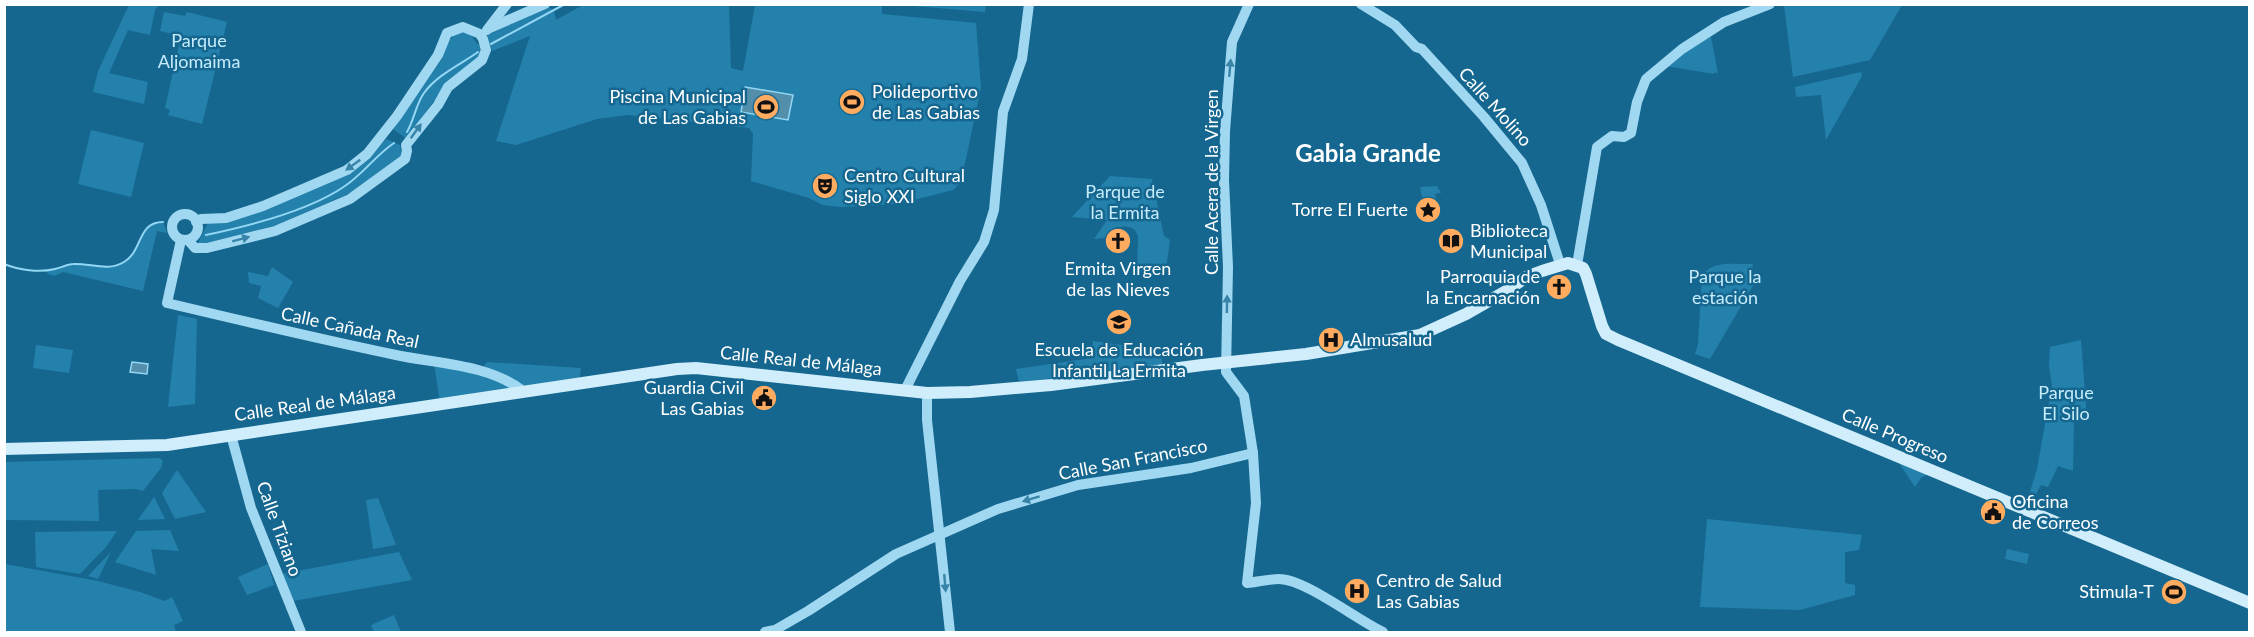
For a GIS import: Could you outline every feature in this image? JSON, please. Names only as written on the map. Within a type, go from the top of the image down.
[{"type":"main road","name":"Calle Real de Málaga","points":[[4,449],[167,445],[663,370],[696,368],[927,393],[1016,389],[1306,354],[1420,335],[1466,314],[1526,277],[1560,264],[1577,265]]},
{"type":"main road","name":"Calle Progreso","points":[[1577,265],[1583,268],[1586,274],[1606,334],[2246,601]]},
{"type":"street","points":[[196,222],[187,214],[175,218],[172,227],[174,234],[195,248],[207,248],[275,231],[350,200],[405,159],[406,145],[438,105],[448,87],[482,60],[486,51],[485,31],[507,4]]},
{"type":"street","points":[[196,222],[201,219],[226,219],[263,206],[347,170],[367,154],[397,116],[438,55],[447,33],[463,27],[485,31],[545,4]]},
{"type":"street","points":[[905,390],[960,281],[984,242],[998,189],[1003,112],[1022,59],[1029,4]]},
{"type":"street","name":"Calle Acera de la Virgen","points":[[1226,363],[1228,267],[1224,180],[1225,131],[1232,42],[1249,4]]},
{"type":"street","name":"Calle Molino","points":[[1362,4],[1395,25],[1416,47],[1422,49],[1522,163],[1541,205],[1560,264]]},
{"type":"street","points":[[1577,265],[1597,147],[1611,136],[1624,136],[1631,133],[1637,102],[1647,79],[1682,49],[1710,30],[1770,4]]},
{"type":"street","points":[[185,240],[195,235],[196,222]]},
{"type":"street","name":"Calle Cañada Real","points":[[185,240],[167,303],[398,356],[481,370],[511,382],[523,391]]},
{"type":"street","points":[[1226,363],[1226,372],[1244,396],[1252,453],[1256,503],[1247,583],[1281,579],[1293,582],[1333,602],[1360,621],[1383,633]]},
{"type":"street","points":[[927,393],[927,420],[950,633]]},
{"type":"street","name":"Calle Tiziano","points":[[231,435],[251,508],[301,633]]},
{"type":"street","name":"Calle San Francisco","points":[[765,633],[808,611],[896,554],[998,509],[1078,485],[1191,468],[1252,453]]},
{"type":"green space","points":[[986,4],[985,12],[902,5]]},
{"type":"green space","points":[[129,5],[159,5],[155,10],[150,35],[128,30],[109,73],[148,82],[144,104],[93,92],[98,71]]},
{"type":"green space","name":"Polideportivo de Las Gabias","points":[[583,5],[729,5],[731,68],[743,71],[755,5],[882,5],[882,14],[976,23],[981,88],[961,182],[953,190],[898,204],[841,207],[823,205],[809,198],[751,181],[753,134],[749,128],[628,115],[597,119],[516,145],[496,141],[530,36],[492,51],[487,37],[489,34],[549,7],[554,11],[556,20]]},
{"type":"green space","points":[[1784,5],[1902,5],[1870,60],[1793,77]]},
{"type":"green space","name":"Parque Aljomaima","points":[[164,12],[185,16],[187,12],[227,22],[202,124],[168,115],[170,110],[165,108],[181,36],[160,31]]},
{"type":"green space","points":[[463,32],[471,35],[477,44],[483,45],[478,58],[443,88],[407,139],[393,129],[442,59],[447,43],[453,36]]},
{"type":"green space","points":[[1711,37],[1718,74],[1666,66],[1696,43]]},
{"type":"green space","points":[[1861,72],[1862,76],[1826,140],[1821,95],[1796,97],[1795,87]]},
{"type":"green space","points":[[91,130],[144,143],[131,197],[78,184]]},
{"type":"green space","points":[[387,139],[400,145],[402,154],[398,160],[359,189],[277,225],[208,243],[198,243],[208,223],[305,191]]},
{"type":"green space","name":"Parque de la Ermita","points":[[1110,176],[1152,179],[1164,236],[1170,240],[1165,276],[1137,272],[1138,236],[1132,228],[1116,227],[1104,238],[1094,239],[1107,220],[1072,217]]},
{"type":"green space","points":[[1437,186],[1441,193],[1435,194],[1439,209],[1424,208],[1420,187]]},
{"type":"green space","points":[[157,222],[163,222],[167,233],[157,231],[143,291],[63,272],[54,276],[48,274],[46,270],[70,264],[110,266],[124,262],[130,257],[147,228]]},
{"type":"green space","name":"Parque la estación","points":[[1753,264],[1750,281],[1754,284],[1710,359],[1695,354],[1698,344],[1702,277],[1706,271],[1718,265]]},
{"type":"green space","points":[[272,267],[293,282],[278,308],[258,298],[261,286],[249,283],[248,272],[268,276]]},
{"type":"green space","points":[[178,315],[197,319],[195,404],[168,407]]},
{"type":"green space","name":"Parque El Silo","points":[[2081,340],[2087,418],[2074,420],[2073,471],[2058,466],[2048,487],[2041,485],[2036,494],[2030,492],[2037,469],[2052,385],[2049,366],[2050,347]]},
{"type":"green space","points":[[1093,341],[1151,349],[1162,359],[1161,366],[1019,382],[1016,369],[1092,358]]},
{"type":"green space","points":[[36,345],[73,350],[69,373],[33,368]]},
{"type":"green space","points":[[487,362],[581,368],[579,383],[440,403],[434,363],[481,370]]},
{"type":"green space","points":[[1893,454],[1934,471],[1921,478],[1915,487]]},
{"type":"green space","points":[[160,458],[163,461],[161,468],[143,491],[136,489],[98,490],[99,521],[5,520],[5,462]]},
{"type":"green space","points":[[177,470],[206,512],[175,519],[162,493]]},
{"type":"green space","points":[[154,497],[165,519],[138,520]]},
{"type":"green space","points":[[378,498],[396,545],[373,549],[366,500]]},
{"type":"green space","points":[[1707,519],[1862,535],[1859,550],[1845,552],[1845,583],[1855,585],[1855,595],[1800,610],[1700,607]]},
{"type":"green space","points":[[170,530],[179,551],[151,549],[156,575],[115,562],[136,531]]},
{"type":"green space","points":[[117,531],[106,547],[80,574],[36,567],[35,532]]},
{"type":"green space","points":[[2007,549],[2029,554],[2027,564],[2005,559]]},
{"type":"green space","points":[[111,552],[98,579],[88,576]]},
{"type":"green space","points":[[399,552],[412,580],[293,601],[281,574]]},
{"type":"green space","points":[[5,564],[98,581],[165,601],[172,597],[183,621],[174,625],[176,632],[5,632]]},
{"type":"green space","points":[[268,564],[274,585],[247,595],[238,577]]},
{"type":"green space","points":[[394,615],[401,632],[374,632],[371,625]]},
{"type":"shaded area","points":[[745,87],[793,95],[788,120],[741,112]]},
{"type":"shaded area","points":[[132,362],[148,364],[147,374],[130,372]]},
{"type":"waterway","points":[[491,44],[565,4]]},
{"type":"waterway","points":[[407,132],[421,97],[430,86],[442,75],[478,52]]},
{"type":"waterway","points":[[206,235],[259,222],[314,203],[352,181],[394,143]]},
{"type":"waterway","points":[[4,264],[36,271],[73,264],[105,267],[118,265],[130,257],[149,227],[163,222]]},
{"type":"place","name":"Polideportivo de Las Gabias","points":[[852,102]]},
{"type":"place","name":"Piscina Municipal de Las Gabias","points":[[766,107]]},
{"type":"place","name":"Centro Cultural Siglo XXI","points":[[825,186]]},
{"type":"place","name":"Torre El Fuerte","points":[[1428,210]]},
{"type":"place","name":"Ermita Virgen de las Nieves","points":[[1118,241]]},
{"type":"place","name":"Biblioteca Municipal","points":[[1451,241]]},
{"type":"place","name":"Parroquia de la Encarnación","points":[[1559,287]]},
{"type":"place","name":"Escuela de Educación Infantil La Ermita","points":[[1119,322]]},
{"type":"place","name":"Almusalud","points":[[1331,340]]},
{"type":"place","name":"Guardia Civil Las Gabias","points":[[764,398]]},
{"type":"place","name":"Oficina de Correos","points":[[1993,512]]},
{"type":"place","name":"Centro de Salud Las Gabias","points":[[1357,591]]},
{"type":"place","name":"Stimula-T","points":[[2174,592]]},
{"type":"district","name":"Gabia Grande","points":[[1368,154]]}]
